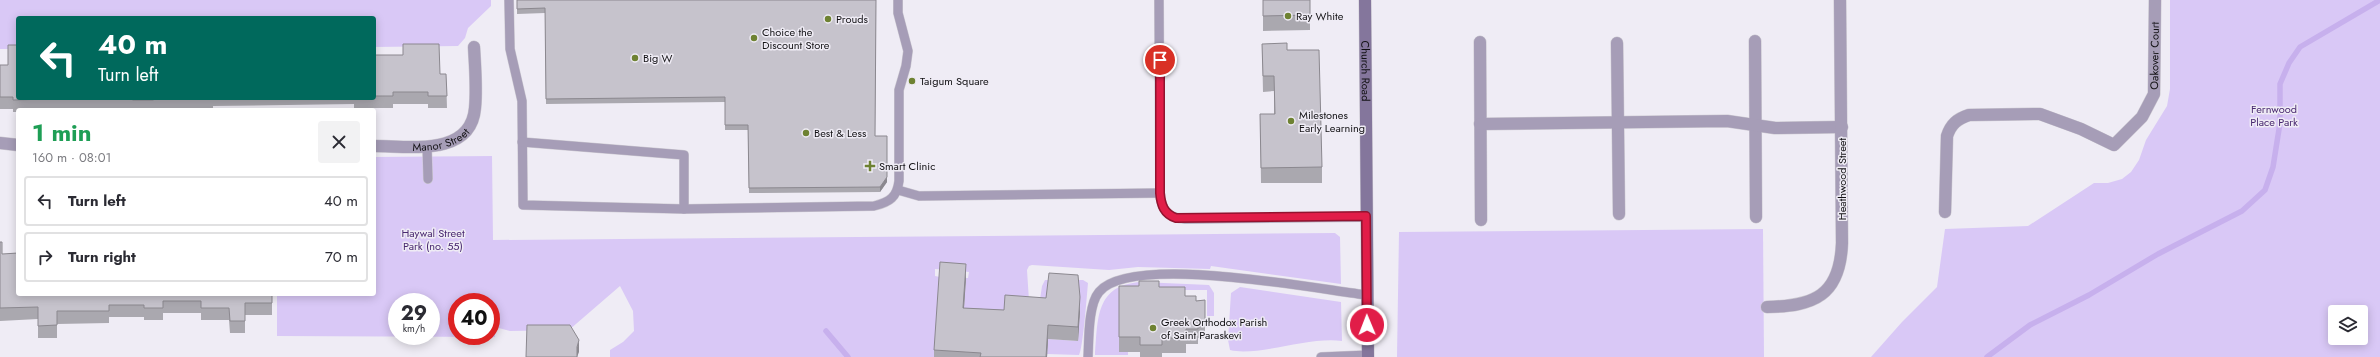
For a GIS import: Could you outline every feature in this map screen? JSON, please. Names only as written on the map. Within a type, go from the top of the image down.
[{"type":"street","name":"Church Road","points":[[1365,0],[1368,356]]},
{"type":"street","name":"Heathwood Street","points":[[1767,307],[1798,305],[1813,300],[1825,291],[1839,270],[1842,243],[1840,0]]},
{"type":"street","name":"Oakover Court","points":[[1945,212],[1948,136],[1950,127],[1962,117],[1970,115],[2040,114],[2081,129],[2114,146],[2142,116],[2154,94],[2155,0]]},
{"type":"street","points":[[1755,41],[1756,217]]},
{"type":"street","points":[[1480,42],[1481,220]]},
{"type":"street","points":[[1617,43],[1618,214]]},
{"type":"street","name":"Manor Street","points":[[376,146],[427,146],[453,142],[466,132],[472,122],[476,108],[474,47]]},
{"type":"street","points":[[1480,124],[1727,122],[1756,124],[1775,128],[1842,127]]},
{"type":"street","points":[[0,143],[16,145]]},
{"type":"lane","points":[[509,0],[510,49],[522,100],[523,205],[684,209],[874,206],[887,202],[898,190],[899,90],[906,66],[908,51],[898,12],[898,0]]},
{"type":"lane","points":[[1159,0],[1160,193],[1162,205],[1165,210],[1176,218],[1366,216]]},
{"type":"lane","points":[[522,142],[684,154],[684,209]]},
{"type":"lane","points":[[427,146],[428,179]]},
{"type":"lane","points":[[898,190],[919,196],[1160,193]]},
{"type":"lane","points":[[1088,357],[1092,306],[1099,292],[1110,283],[1127,278],[1148,274],[1210,276],[1367,295]]},
{"type":"lane","points":[[1321,357],[1368,356]]},
{"type":"green space","points":[[0,0],[491,0],[491,6],[468,28],[465,38],[458,46],[376,47],[376,16],[16,16],[16,49],[0,49]]},
{"type":"green space","name":"Fernwood Place Park","points":[[2170,0],[2380,0],[2380,357],[1871,357],[1902,322],[1937,287],[1945,229],[2028,226],[2094,183],[2108,183],[2122,179],[2131,172],[2139,160],[2146,140],[2167,106],[2170,89]]},
{"type":"green space","name":"Haywal Street Park (no. 55)","points":[[492,156],[493,240],[1335,233],[1340,237],[1341,284],[1211,266],[1210,269],[1138,267],[1109,270],[1032,265],[1029,266],[1027,270],[1029,301],[961,348],[966,278],[968,278],[969,272],[935,269],[935,276],[940,277],[934,357],[610,357],[610,350],[623,342],[634,331],[633,311],[620,286],[569,330],[510,331],[500,328],[500,293],[448,293],[448,337],[440,337],[440,293],[388,293],[388,337],[277,336],[277,296],[376,296],[376,157]]},
{"type":"green space","points":[[1763,229],[1764,357],[1397,357],[1399,232]]},
{"type":"green space","points":[[1045,280],[1083,280],[1088,283],[1079,355],[1047,354],[1048,339],[1078,341],[1080,311],[1048,298],[1037,320],[1042,286]]},
{"type":"green space","points":[[1141,282],[1209,285],[1214,293],[1214,316],[1207,316],[1207,290],[1140,290],[1119,352],[1128,352],[1128,355],[1095,355],[1099,317],[1102,306],[1107,297],[1115,290],[1126,285]]},
{"type":"green space","points":[[1240,287],[1341,302],[1342,341],[1315,341],[1254,351],[1230,350],[1228,340],[1231,293]]},
{"type":"building","points":[[517,0],[876,0],[875,136],[887,136],[887,177],[880,187],[749,188],[748,125],[725,125],[725,97],[546,99],[545,8],[517,9]]},
{"type":"building","points":[[1263,0],[1310,0],[1310,15],[1263,16]]},
{"type":"building","name":"Milestones Early Learning","points":[[1287,43],[1287,50],[1319,50],[1322,167],[1261,168],[1260,114],[1275,114],[1274,76],[1263,76],[1262,44]]},
{"type":"building","points":[[403,44],[439,44],[440,74],[446,74],[447,96],[428,96],[428,92],[393,92],[393,96],[376,96],[376,55],[403,55]]},
{"type":"building","points":[[8,45],[16,45],[16,100],[13,100],[13,97],[0,97],[0,65],[8,65]]},
{"type":"building","points":[[0,242],[2,242],[2,254],[16,253],[16,296],[272,296],[272,303],[245,303],[245,321],[230,321],[229,308],[201,308],[201,301],[163,301],[163,308],[144,308],[144,305],[109,305],[109,311],[57,311],[57,325],[38,326],[38,307],[0,308]]},
{"type":"building","points":[[940,262],[966,264],[963,308],[1004,310],[1005,295],[1046,298],[1049,273],[1078,275],[1080,297],[1078,327],[1048,325],[1046,357],[980,357],[981,353],[934,350]]},
{"type":"building","points":[[1139,281],[1159,281],[1159,287],[1185,287],[1185,296],[1196,296],[1196,301],[1205,300],[1205,323],[1198,323],[1198,329],[1186,329],[1186,338],[1162,338],[1162,345],[1140,345],[1140,337],[1119,337],[1119,286],[1139,286]]},
{"type":"building","points":[[527,325],[570,325],[579,340],[577,357],[526,357]]},
{"type":"waterway","points":[[1987,357],[2030,325],[2089,295],[2158,254],[2242,211],[2265,190],[2273,167],[2280,123],[2280,84],[2289,63],[2300,47],[2380,0]]},
{"type":"waterway","points":[[826,331],[848,357]]},
{"type":"place","name":"Ray White","points":[[1288,16]]},
{"type":"place","name":"Prouds","points":[[828,19]]},
{"type":"place","name":"Choice the Discount Store","points":[[754,38]]},
{"type":"place","name":"Big W","points":[[635,58]]},
{"type":"place","name":"Taigum Square","points":[[912,81]]},
{"type":"place","name":"Milestones Early Learning","points":[[1291,121]]},
{"type":"place","name":"Best & Less","points":[[806,133]]},
{"type":"place","name":"Smart Clinic","points":[[870,166]]},
{"type":"place","name":"Greek Orthodox Parish of Saint Paraskevi","points":[[1153,328]]},
{"type":"route","points":[[1160,60],[1160,200],[1168,214],[1176,218],[1366,216],[1367,325]]}]
